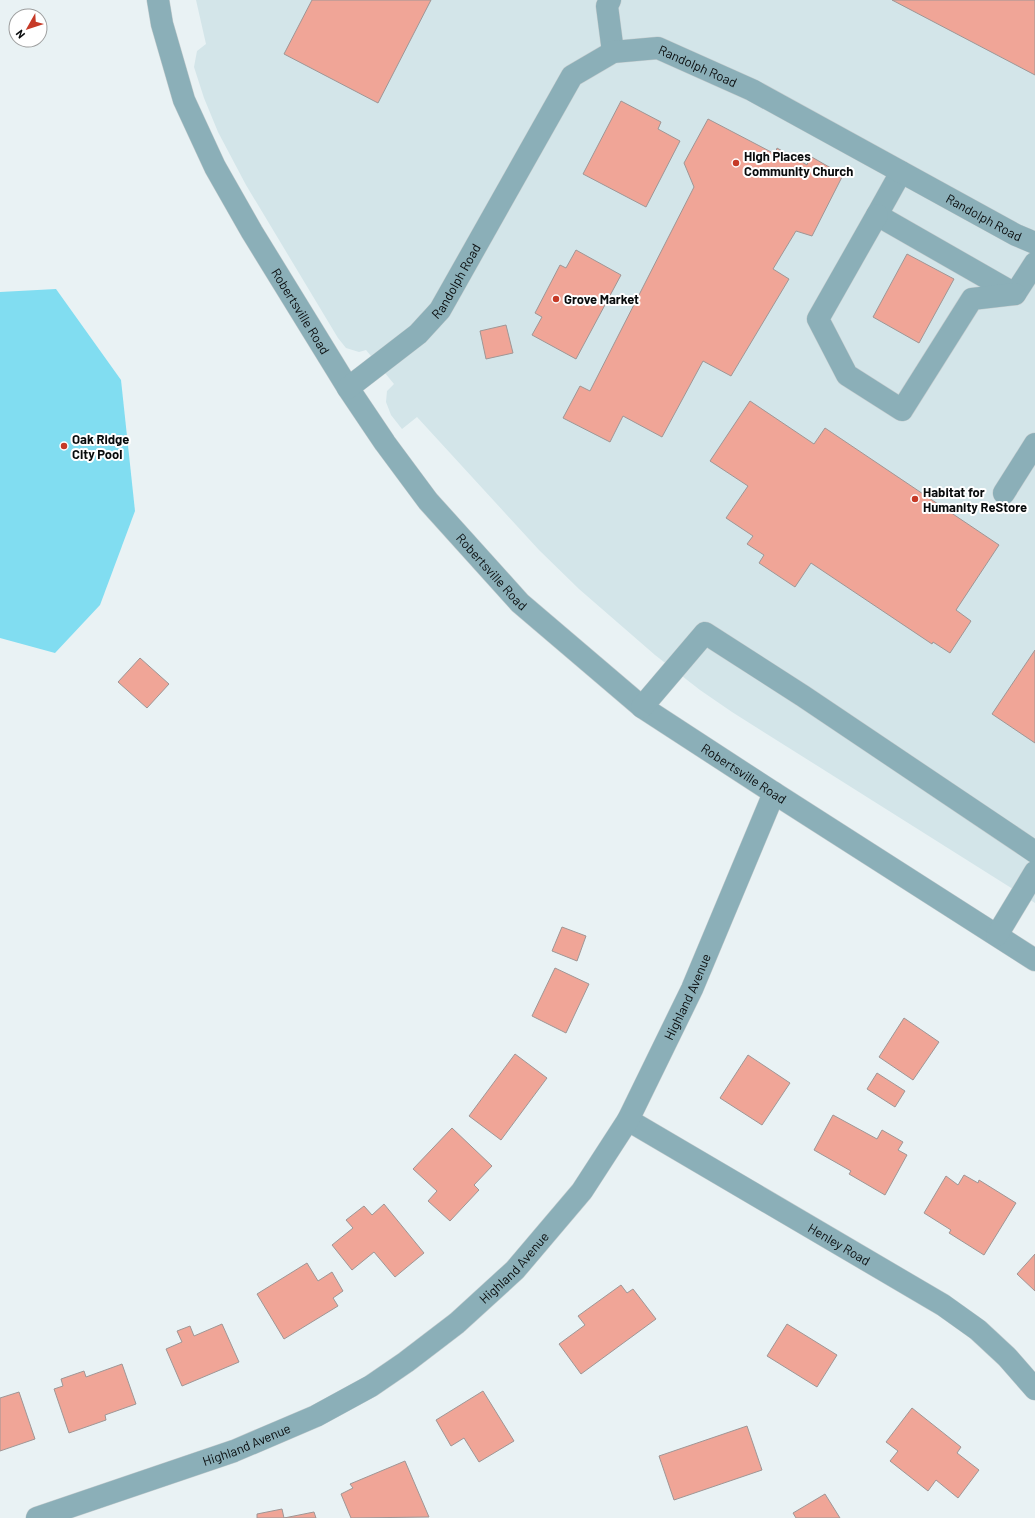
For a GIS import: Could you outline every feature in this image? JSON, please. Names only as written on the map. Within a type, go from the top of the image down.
[{"type":"street","name":"Robertsville Road","points":[[158,0],[162,24],[184,100],[215,168],[252,232],[348,388],[385,443],[428,501],[520,603],[642,707],[1035,960]]},
{"type":"street","points":[[610,0],[608,6],[613,52]]},
{"type":"street","name":"Randolph Road","points":[[348,388],[418,334],[440,310],[572,76],[613,52],[658,48],[752,90],[1016,236],[1035,243]]},
{"type":"street","points":[[901,172],[818,319],[847,376],[902,410],[972,299],[1015,294],[1035,264]]},
{"type":"street","points":[[877,215],[1015,294]]},
{"type":"street","points":[[1004,493],[1035,444]]},
{"type":"street","points":[[642,707],[705,633],[803,696],[1035,852]]},
{"type":"street","name":"Highland Avenue","points":[[37,1518],[234,1450],[298,1424],[371,1386],[400,1366],[457,1323],[515,1270],[582,1191],[628,1120],[692,989],[774,793]]},
{"type":"street","points":[[997,935],[1035,872]]},
{"type":"street","name":"Henley Road","points":[[628,1120],[942,1305],[978,1330],[1007,1357],[1035,1389]]},
{"type":"shaded area","points":[[196,0],[1035,0],[1035,903],[732,712],[700,690],[655,655],[579,589],[539,550],[417,417],[402,429],[391,415],[386,402],[387,391],[394,384],[366,350],[359,352],[346,348],[338,338],[246,185],[218,132],[204,98],[194,67],[197,51],[206,44]]},
{"type":"water","name":"Oak Ridge City Pool","points":[[56,289],[121,380],[135,511],[100,605],[55,653],[0,638],[0,292]]},
{"type":"building","points":[[312,0],[431,0],[378,103],[284,54]]},
{"type":"building","points":[[892,0],[1035,0],[1035,75]]},
{"type":"building","points":[[621,101],[661,122],[658,129],[680,141],[646,207],[583,174]]},
{"type":"building","points":[[708,119],[775,154],[777,148],[807,165],[810,156],[843,175],[812,236],[796,231],[773,269],[789,279],[731,376],[703,361],[662,437],[623,416],[610,442],[563,418],[580,386],[590,391],[694,187],[684,163]]},
{"type":"building","points":[[576,250],[621,275],[576,359],[532,335],[542,317],[535,313],[560,265],[566,268]]},
{"type":"building","points":[[907,254],[954,279],[919,343],[873,317]]},
{"type":"building","points":[[506,325],[513,353],[486,359],[480,331]]},
{"type":"building","points":[[750,401],[814,444],[825,428],[999,545],[956,610],[971,621],[950,653],[933,642],[932,644],[811,563],[795,587],[759,563],[764,555],[747,544],[753,536],[726,518],[748,486],[710,461]]},
{"type":"building","points":[[1035,650],[1035,743],[992,714]]},
{"type":"building","points":[[140,658],[169,684],[147,708],[118,682]]},
{"type":"building","points":[[562,927],[586,936],[577,961],[552,951]]},
{"type":"building","points":[[555,968],[589,984],[566,1033],[532,1016]]},
{"type":"building","points":[[904,1018],[939,1042],[913,1080],[879,1057]]},
{"type":"building","points":[[515,1054],[547,1078],[501,1140],[469,1116]]},
{"type":"building","points":[[748,1055],[790,1083],[762,1125],[720,1098]]},
{"type":"building","points":[[877,1073],[905,1091],[895,1107],[867,1089]]},
{"type":"building","points":[[833,1115],[877,1139],[882,1130],[903,1142],[898,1150],[907,1155],[885,1195],[849,1174],[851,1171],[814,1150]]},
{"type":"building","points":[[452,1128],[492,1166],[474,1185],[479,1190],[450,1221],[428,1201],[437,1191],[413,1169]]},
{"type":"building","points":[[964,1175],[978,1183],[979,1180],[1016,1203],[984,1255],[949,1233],[951,1230],[924,1213],[946,1176],[958,1185]]},
{"type":"building","points":[[384,1204],[424,1253],[395,1277],[374,1252],[352,1270],[332,1245],[353,1228],[346,1220],[364,1206],[372,1215]]},
{"type":"building","points":[[1035,1254],[1035,1291],[1017,1274]]},
{"type":"building","points":[[307,1263],[318,1281],[332,1272],[343,1291],[333,1298],[338,1306],[284,1339],[257,1294]]},
{"type":"building","points":[[621,1285],[627,1293],[633,1289],[656,1319],[581,1374],[559,1344],[585,1325],[578,1316]]},
{"type":"building","points":[[222,1324],[239,1362],[182,1386],[166,1349],[182,1342],[177,1331],[190,1326],[194,1336]]},
{"type":"building","points":[[787,1324],[837,1355],[817,1387],[767,1356]]},
{"type":"building","points":[[122,1364],[136,1404],[105,1415],[106,1420],[69,1433],[54,1389],[63,1386],[61,1379],[84,1371],[86,1377]]},
{"type":"building","points":[[483,1391],[514,1441],[479,1462],[464,1438],[451,1446],[436,1420]]},
{"type":"building","points":[[19,1392],[35,1439],[0,1451],[0,1398]]},
{"type":"building","points":[[912,1408],[961,1447],[957,1453],[979,1470],[958,1498],[936,1480],[928,1491],[890,1461],[898,1451],[886,1442]]},
{"type":"building","points":[[747,1426],[762,1470],[674,1500],[659,1456]]},
{"type":"building","points":[[405,1461],[429,1517],[351,1518],[341,1494],[353,1488],[350,1484]]},
{"type":"building","points":[[825,1494],[840,1518],[796,1518],[793,1513]]},
{"type":"building","points":[[282,1509],[284,1518],[257,1518],[257,1514]]},
{"type":"building","points":[[314,1512],[316,1518],[284,1518]]},
{"type":"place","name":"High Places Community Church","points":[[736,163]]},
{"type":"place","name":"Grove Market","points":[[556,299]]},
{"type":"place","name":"Oak Ridge City Pool","points":[[64,446]]},
{"type":"place","name":"Habitat for Humanity ReStore","points":[[915,499]]}]
